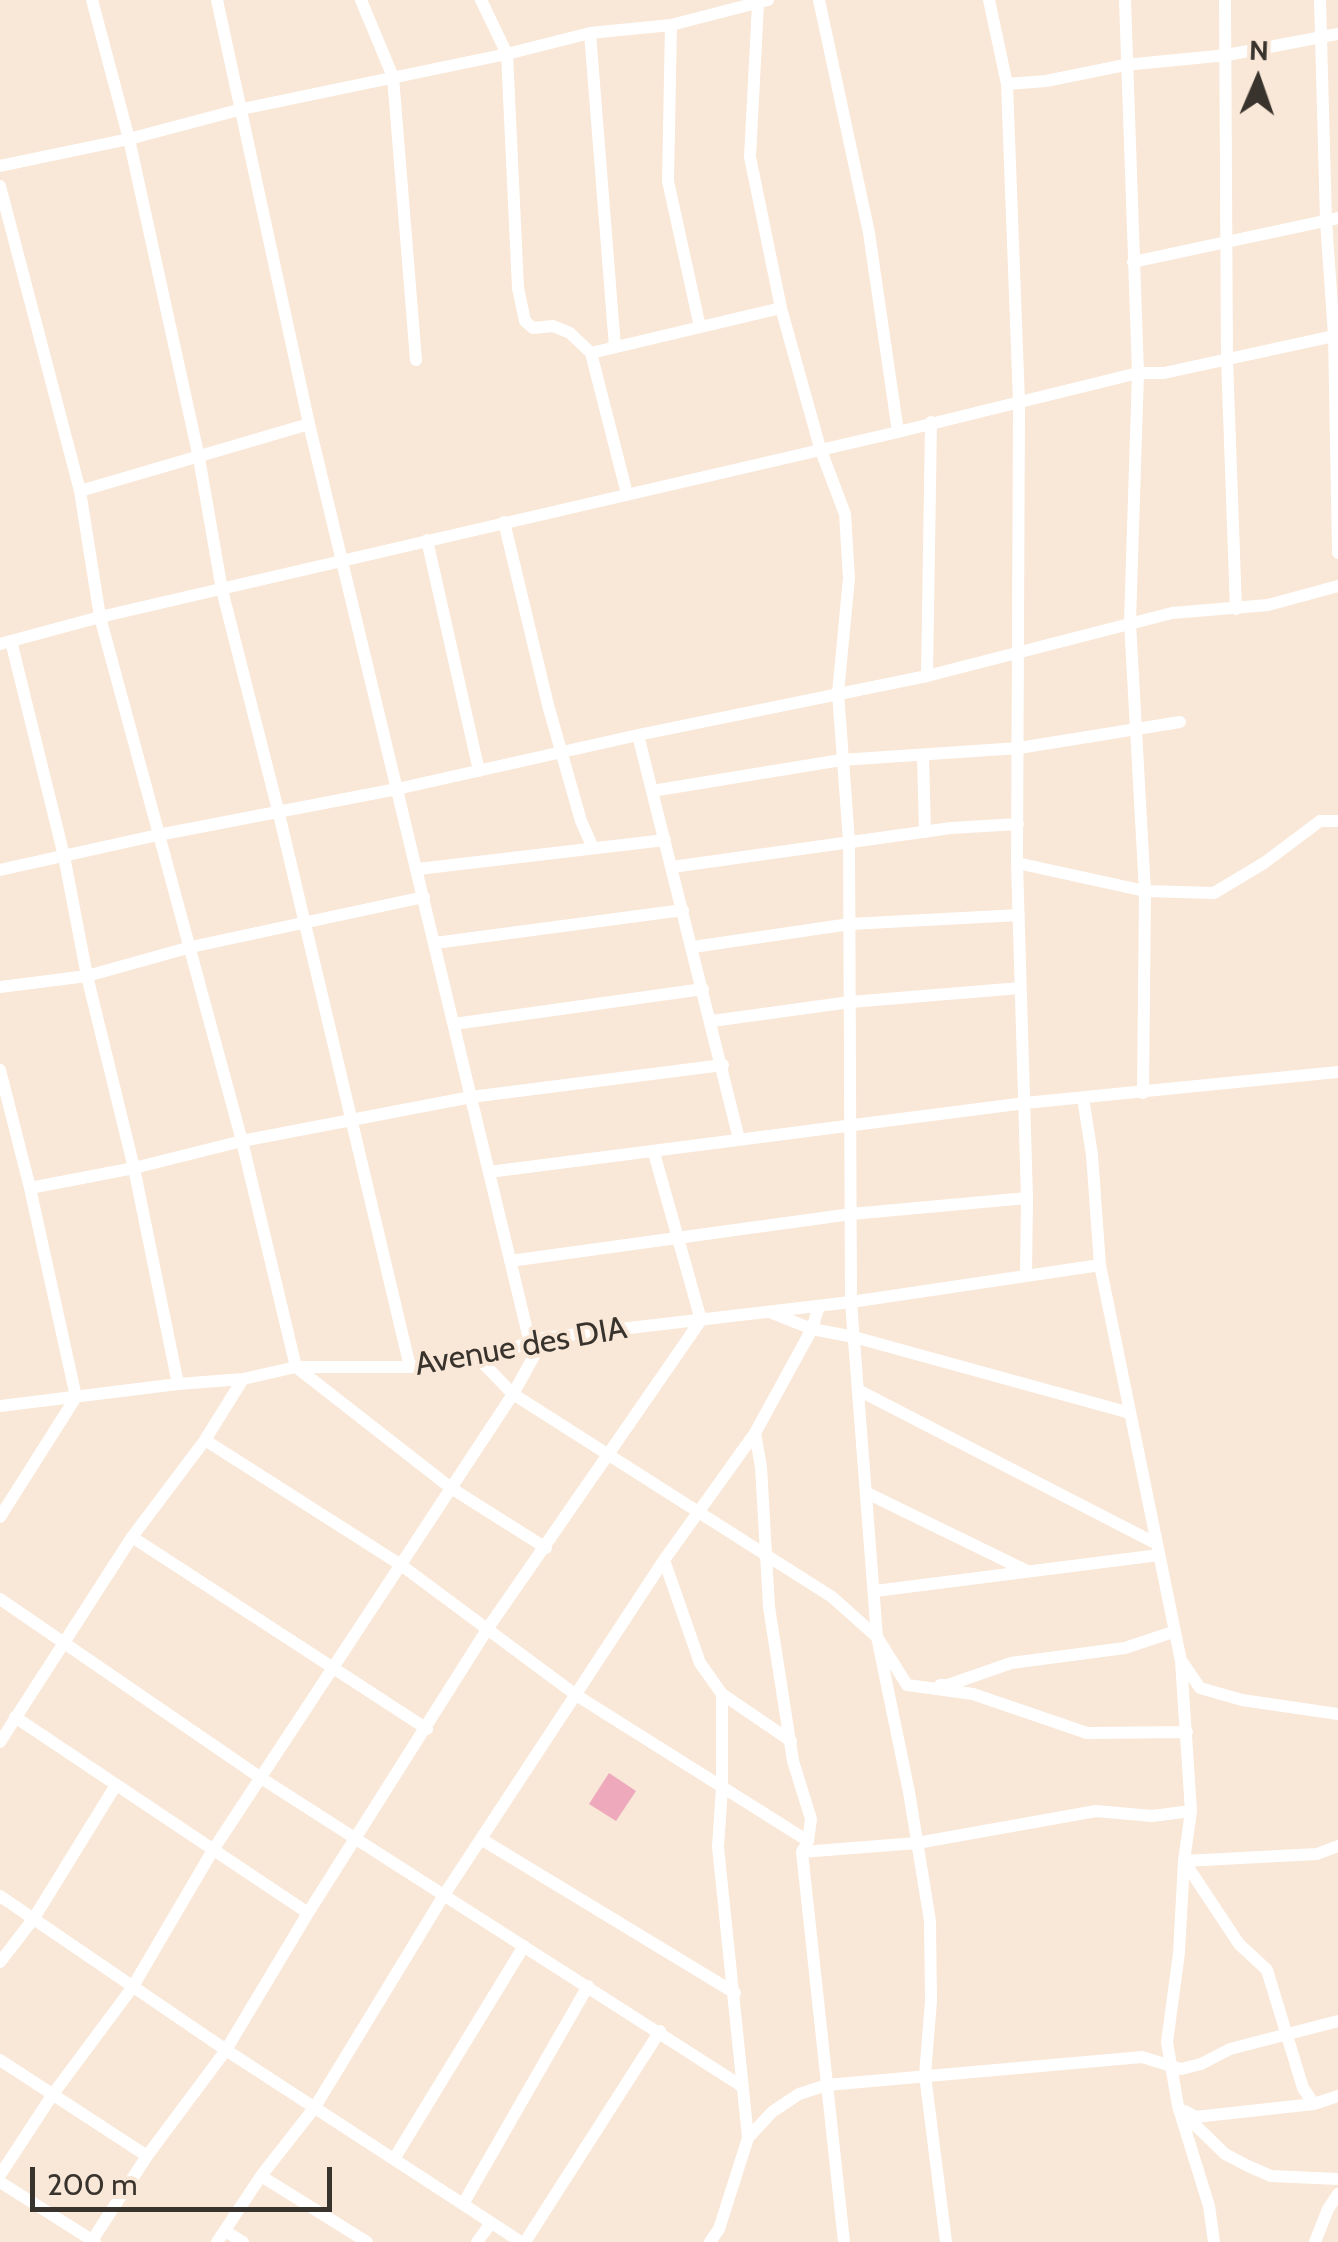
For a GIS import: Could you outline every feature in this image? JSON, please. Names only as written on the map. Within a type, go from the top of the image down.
[{"type":"street","points":[[92,0],[129,139],[199,458],[222,590],[306,924],[410,1367]]},
{"type":"street","points":[[218,0],[309,424],[530,1343]]},
{"type":"street","points":[[360,0],[393,77],[416,360]]},
{"type":"street","points":[[482,0],[507,54],[518,288],[525,321],[533,328],[553,326],[570,332],[591,352],[627,494]]},
{"type":"street","points":[[819,0],[869,233],[898,432]]},
{"type":"street","points":[[988,0],[1007,84],[1019,402],[1018,915],[1028,1198],[1026,1276]]},
{"type":"street","points":[[1125,0],[1138,373],[1130,622],[1144,891],[1143,1092]]},
{"type":"street","points":[[1225,0],[1227,359],[1236,608]]},
{"type":"street","points":[[1320,0],[1336,335],[1338,553]]},
{"type":"street","points":[[0,166],[590,33],[671,25],[760,1],[750,156],[782,308],[820,448],[845,514],[848,578],[838,693],[850,841],[851,1302],[877,1637],[930,1921],[931,2001],[926,2075],[946,2242]]},
{"type":"street","points":[[671,25],[668,181],[700,327]]},
{"type":"street","points":[[590,33],[615,346]]},
{"type":"street","points":[[1007,84],[1046,81],[1125,65],[1227,55],[1338,34]]},
{"type":"street","points":[[0,186],[80,492],[100,617],[242,1141],[296,1367],[452,1488],[546,1548]]},
{"type":"street","points":[[1133,262],[1332,219]]},
{"type":"street","points":[[591,352],[782,308]]},
{"type":"street","points":[[178,1384],[64,856],[6,642],[1138,373],[1164,372],[1336,335]]},
{"type":"street","points":[[926,676],[931,422]]},
{"type":"street","points":[[80,492],[309,424]]},
{"type":"street","points":[[504,522],[562,753],[593,848]]},
{"type":"street","points":[[427,540],[479,771]]},
{"type":"street","points":[[0,870],[926,676],[1172,613],[1268,605],[1338,586]]},
{"type":"street","points":[[652,791],[841,760],[1018,748],[1180,722]]},
{"type":"street","points":[[638,735],[739,1139]]},
{"type":"street","points":[[923,756],[925,832]]},
{"type":"street","points":[[1018,863],[1144,891],[1214,893],[1320,822],[1338,821]]},
{"type":"street","points":[[672,867],[850,841],[1018,824]]},
{"type":"street","points":[[418,869],[665,840]]},
{"type":"street","points":[[0,987],[87,976],[191,947],[424,897]]},
{"type":"street","points":[[435,943],[683,910]]},
{"type":"street","points":[[692,948],[850,924],[1018,915]]},
{"type":"street","points":[[712,1021],[850,1002],[1020,988]]},
{"type":"street","points":[[454,1024],[703,989]]},
{"type":"street","points":[[30,1188],[242,1141],[471,1097],[723,1065]]},
{"type":"street","points":[[0,1070],[76,1397],[0,1517]]},
{"type":"street","points":[[489,1172],[1025,1103],[1338,1072]]},
{"type":"street","points":[[1083,1098],[1092,1154],[1100,1265],[1181,1661],[1190,1811],[1180,1953],[1168,2029],[1169,2068],[1209,2206],[1214,2242]]},
{"type":"street","points":[[544,1338],[513,1394],[213,1850],[132,1988],[53,2094],[0,2178],[93,2242],[148,2156],[226,2050],[488,1628],[701,1320],[654,1153]]},
{"type":"street","points":[[510,1261],[850,1214],[1028,1198]]},
{"type":"street","name":"Avenue des DIA","points":[[0,1406],[242,1379],[296,1367],[410,1367],[478,1360],[544,1338],[851,1302],[1100,1265]]},
{"type":"street","points":[[242,2242],[221,2236],[314,2107],[444,1895],[664,1560],[755,1433],[812,1329],[819,1306]]},
{"type":"street","points":[[770,1312],[812,1329],[1130,1413]]},
{"type":"street","points":[[478,1360],[513,1394],[832,1597],[877,1637],[907,1684],[973,1694],[1087,1733],[1187,1732]]},
{"type":"street","points":[[0,1742],[132,1536],[205,1440],[242,1379]]},
{"type":"street","points":[[858,1390],[1158,1550]]},
{"type":"street","points":[[755,1433],[761,1467],[770,1607],[793,1761],[810,1819],[805,1846],[844,2242]]},
{"type":"street","points":[[205,1440],[401,1565],[576,1695],[722,1787],[805,1846],[917,1844],[1096,1811],[1152,1816],[1190,1811]]},
{"type":"street","points":[[867,1493],[1026,1572]]},
{"type":"street","points":[[132,1536],[427,1729]]},
{"type":"street","points":[[874,1591],[1158,1550]]},
{"type":"street","points":[[664,1560],[700,1663],[722,1694],[791,1741]]},
{"type":"street","points":[[0,1598],[261,1778],[743,2086]]},
{"type":"street","points":[[907,1684],[948,1686],[1012,1663],[1124,1648],[1173,1632]]},
{"type":"street","points":[[1181,1661],[1200,1688],[1242,1700],[1338,1714]]},
{"type":"street","points":[[710,2242],[719,2229],[748,2138],[718,1846],[722,1694]]},
{"type":"street","points":[[15,1717],[308,1913]]},
{"type":"street","points":[[0,1962],[34,1918],[116,1785]]},
{"type":"street","points":[[481,1839],[735,1992]]},
{"type":"street","points":[[1184,1861],[1317,1854],[1338,1846]]},
{"type":"street","points":[[1184,1861],[1239,1944],[1267,1970],[1304,2088],[1314,2104]]},
{"type":"street","points":[[0,1896],[132,1988],[523,2242],[660,2031]]},
{"type":"street","points":[[394,2159],[524,1946]]},
{"type":"street","points":[[463,2204],[588,1986]]},
{"type":"street","points":[[748,2138],[772,2112],[798,2094],[827,2084],[1142,2058],[1169,2068],[1191,2067],[1230,2048],[1338,2021]]},
{"type":"street","points":[[0,2060],[148,2156]]},
{"type":"street","points":[[1178,2106],[1194,2117],[1314,2104],[1338,2096]]},
{"type":"street","points":[[1178,2106],[1225,2154],[1248,2166],[1271,2176],[1338,2179]]},
{"type":"street","points":[[261,2176],[368,2242]]},
{"type":"street","points":[[1315,2242],[1338,2194]]},
{"type":"street","points":[[477,2242],[490,2223]]},
{"type":"shaded area","points":[[609,1773],[636,1791],[616,1821],[589,1804]]}]
